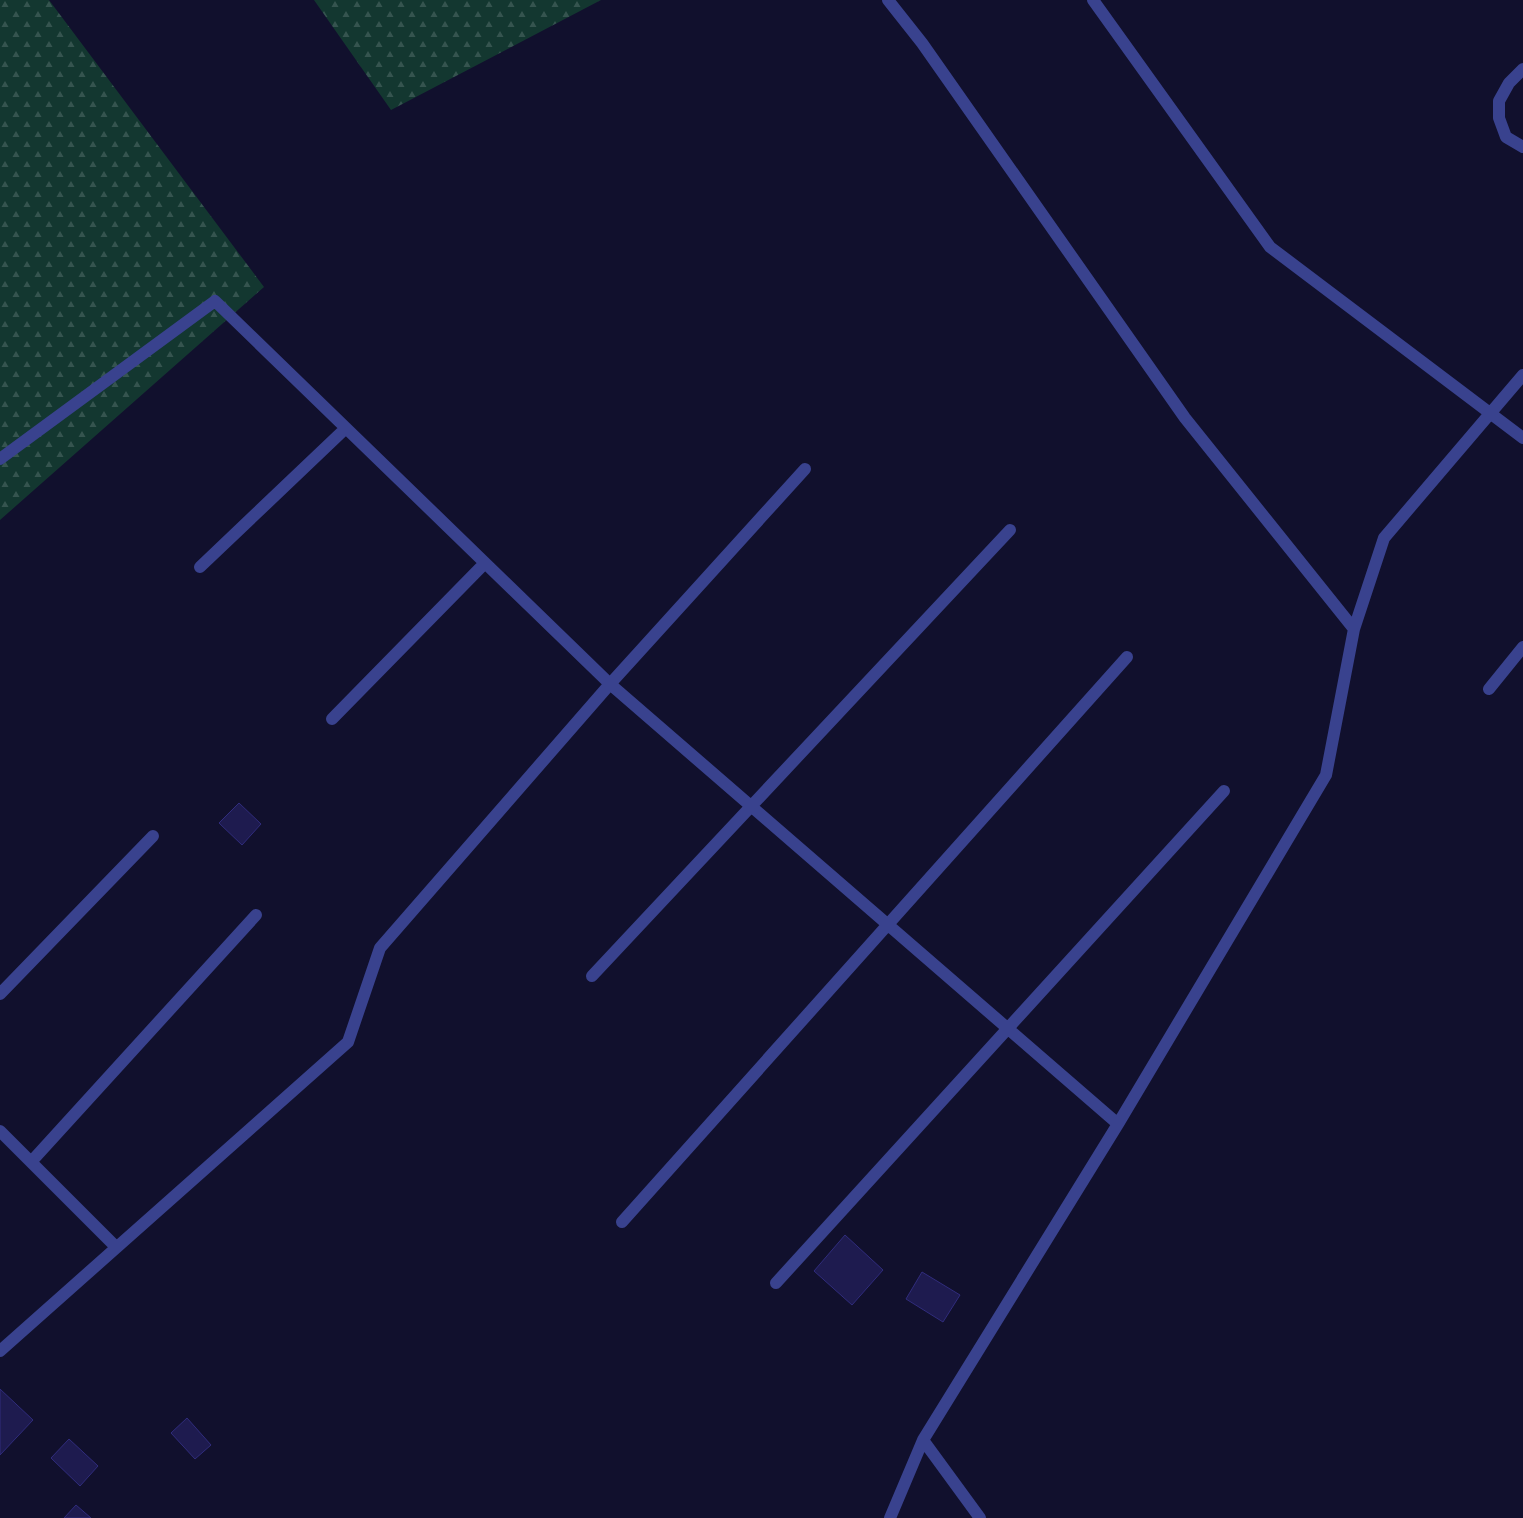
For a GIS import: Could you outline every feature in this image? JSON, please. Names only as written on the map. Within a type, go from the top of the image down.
[{"type":"street","points":[[888,0],[926,49],[1185,418],[1354,629]]},
{"type":"street","points":[[1092,0],[1270,247],[1523,438]]},
{"type":"street","points":[[1523,69],[1509,83],[1499,101],[1499,118],[1506,137],[1523,148]]},
{"type":"street","points":[[0,459],[215,301],[610,684],[1118,1124]]},
{"type":"street","points":[[890,1518],[923,1440],[1118,1124],[1326,775],[1354,629],[1384,538],[1523,375]]},
{"type":"street","points":[[200,567],[346,428]]},
{"type":"street","points":[[3,1344],[116,1247],[348,1042],[380,948],[610,684],[805,469]]},
{"type":"street","points":[[592,976],[1010,530]]},
{"type":"street","points":[[332,719],[485,563]]},
{"type":"street","points":[[1489,689],[1523,647]]},
{"type":"street","points":[[622,1222],[1127,657]]},
{"type":"street","points":[[776,1283],[1224,791]]},
{"type":"street","points":[[0,994],[154,836]]},
{"type":"street","points":[[31,1162],[256,915]]},
{"type":"street","points":[[0,1131],[116,1247]]},
{"type":"street","points":[[923,1440],[980,1518]]},
{"type":"green space","points":[[0,0],[49,0],[264,287],[0,520]]},
{"type":"green space","points":[[314,0],[601,0],[391,110]]},
{"type":"building","points":[[239,803],[261,824],[242,845],[219,823]]},
{"type":"building","points":[[845,1235],[883,1270],[852,1305],[814,1271]]},
{"type":"building","points":[[922,1272],[960,1295],[943,1322],[906,1299]]},
{"type":"building","points":[[0,1389],[33,1420],[0,1455]]},
{"type":"building","points":[[187,1418],[211,1445],[195,1459],[171,1433]]},
{"type":"building","points":[[69,1439],[98,1466],[80,1486],[51,1458]]},
{"type":"building","points":[[76,1505],[91,1518],[64,1518]]}]
